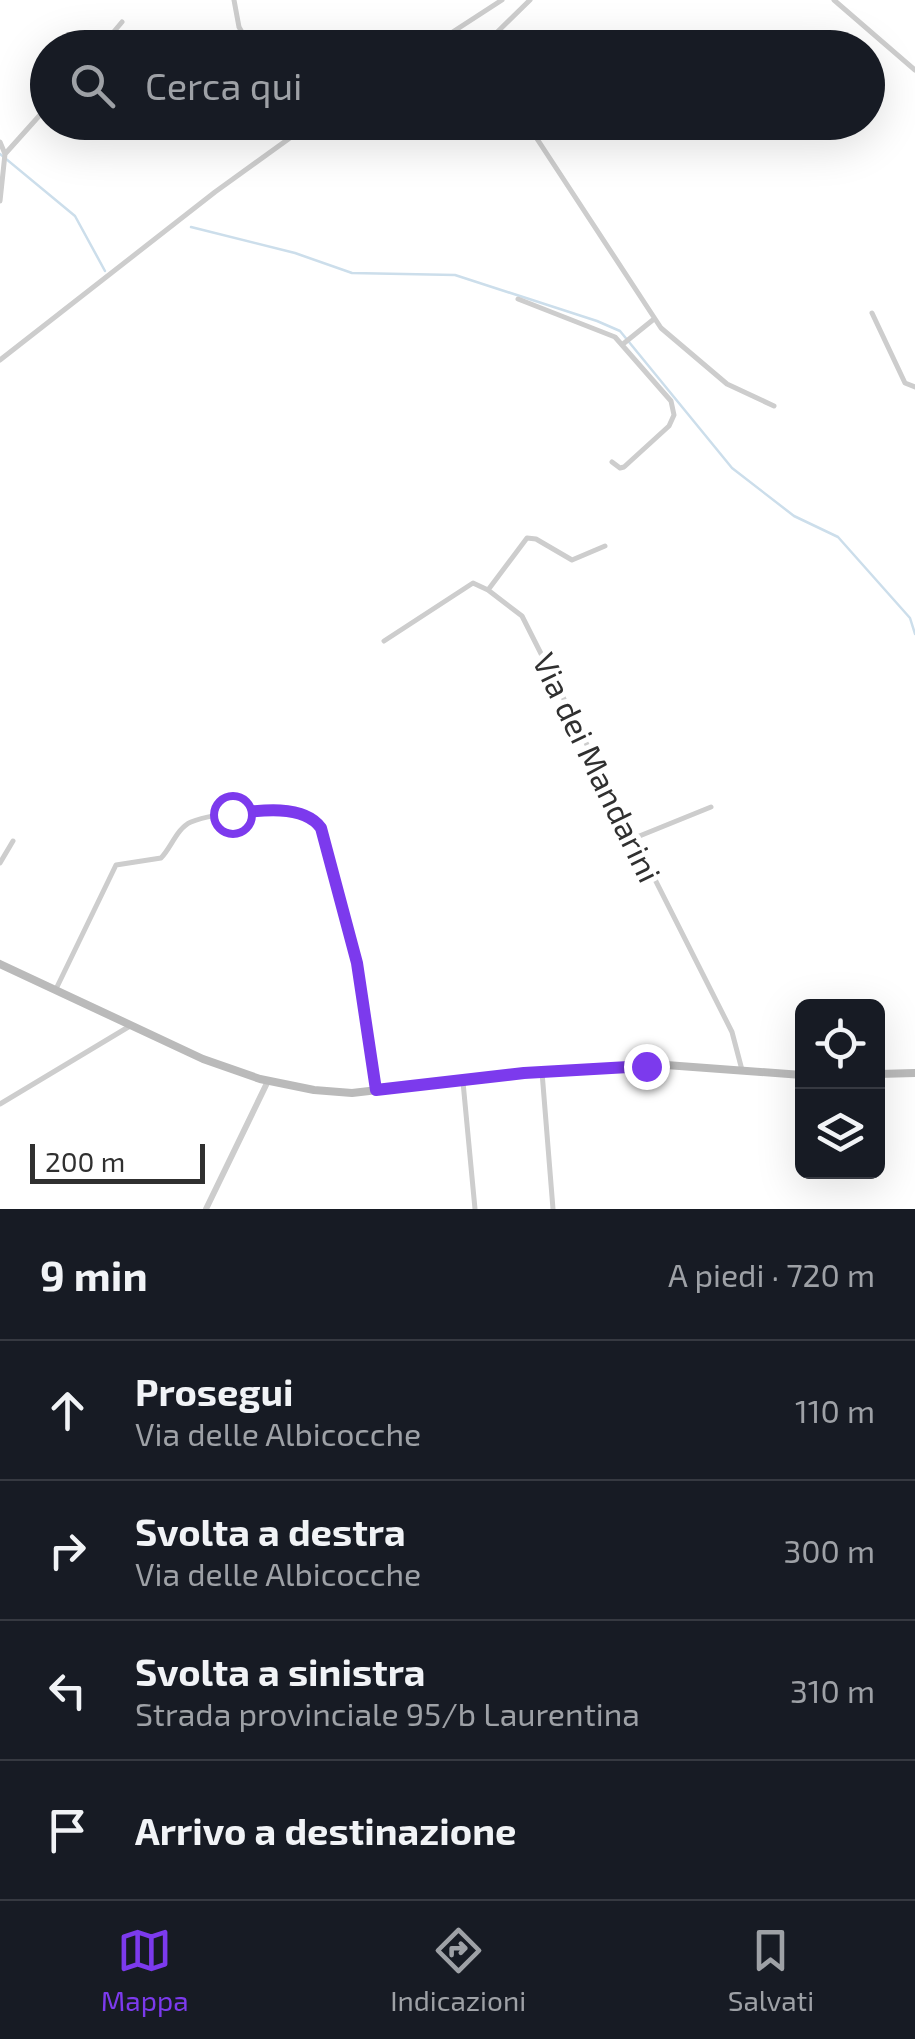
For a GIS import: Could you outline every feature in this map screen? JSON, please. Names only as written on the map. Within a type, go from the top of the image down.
[{"type":"main road","points":[[0,964],[202,1059],[268,1081],[323,1092],[542,1072],[682,1065],[795,1074]]},
{"type":"main road","points":[[885,1074],[915,1073]]},
{"type":"street","points":[[234,0],[241,30]]},
{"type":"street","points":[[456,30],[502,0]]},
{"type":"street","points":[[499,30],[530,0]]},
{"type":"street","points":[[834,0],[869,30]]},
{"type":"street","points":[[115,30],[122,22]]},
{"type":"street","points":[[885,44],[915,70]]},
{"type":"street","points":[[5,154],[30,126]]},
{"type":"street","points":[[1,358],[286,140]]},
{"type":"street","points":[[538,140],[654,319],[727,384],[774,406]]},
{"type":"street","points":[[0,142],[5,154],[0,201]]},
{"type":"street","points":[[518,299],[596,327],[624,344],[671,401],[674,413],[670,425],[625,466],[620,468],[612,462]]},
{"type":"street","points":[[872,312],[905,383],[915,387]]},
{"type":"street","points":[[624,344],[654,319]]},
{"type":"street","points":[[384,641],[470,584],[477,583],[488,590],[527,538],[538,540],[570,560],[605,546]]},
{"type":"street","name":"Via dei Mandarini","points":[[488,590],[520,614],[528,625],[734,1035],[742,1070]]},
{"type":"street","points":[[632,838],[711,808]]},
{"type":"street","points":[[54,992],[116,865],[161,858],[185,826],[193,822],[240,812],[304,814],[315,820],[322,832],[354,952],[376,1090]]},
{"type":"street","points":[[0,863],[13,840]]},
{"type":"street","points":[[0,1104],[130,1026]]},
{"type":"street","points":[[542,1072],[553,1209]]},
{"type":"street","points":[[462,1079],[475,1209]]},
{"type":"street","points":[[206,1209],[268,1081]]},
{"type":"waterway","points":[[0,154],[75,216],[105,271]]},
{"type":"waterway","points":[[191,227],[295,253],[352,273],[455,275],[620,331],[732,468],[794,516],[838,537],[910,618],[915,634]]},
{"type":"route","points":[[232,814],[298,812],[311,817],[321,828],[357,963],[376,1090],[524,1073],[646,1066]]}]
